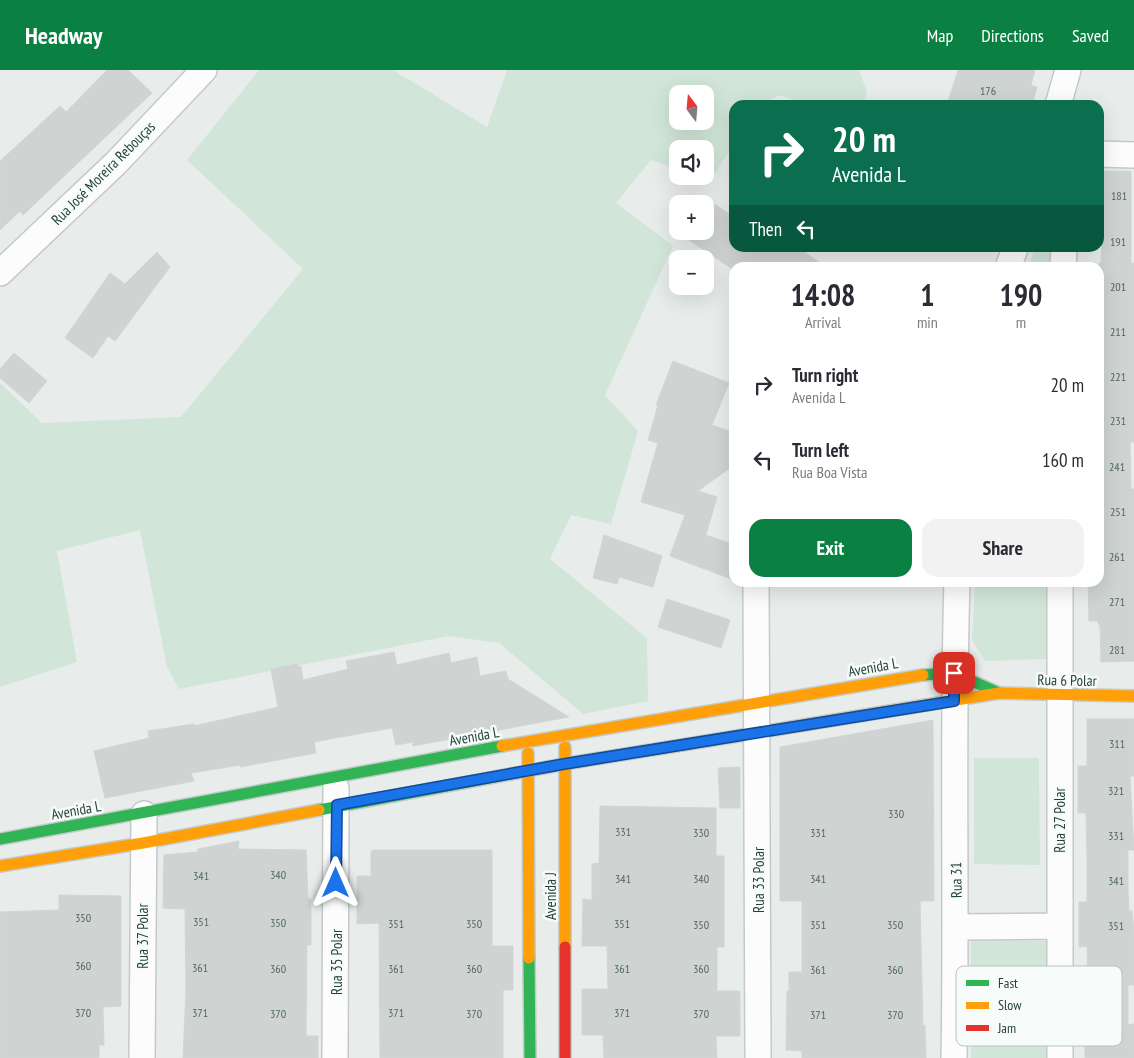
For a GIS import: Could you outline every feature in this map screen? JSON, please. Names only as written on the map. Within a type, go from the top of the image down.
[{"type":"street","name":"Rua José Moreira Rebouças","points":[[0,273],[116,163],[204,70]]},
{"type":"street","points":[[1059,100],[1068,70]]},
{"type":"street","points":[[1104,154],[1134,155]]},
{"type":"street","name":"Rua 33 Polar","points":[[756,587],[758,1058]]},
{"type":"street","name":"Rua 31","points":[[954,1058],[956,927],[954,673],[957,587]]},
{"type":"street","name":"Rua 27 Polar","points":[[1059,966],[1058,696],[1060,587]]},
{"type":"street","name":"Avenida L","points":[[0,839],[144,814],[565,734],[916,675],[954,673]]},
{"type":"street","name":"Rua 6 Polar","points":[[954,673],[998,693]]},
{"type":"street","name":"Rua 6 Polar","points":[[954,701],[998,693],[1058,696],[1134,696]]},
{"type":"street","points":[[0,866],[143,843],[337,805],[564,764],[954,701]]},
{"type":"street","name":"Avenida J","points":[[565,734],[565,1058]]},
{"type":"street","name":"Avenida J","points":[[528,742],[530,1058]]},
{"type":"street","name":"Rua 35 Polar","points":[[335,777],[337,805],[335,1058]]},
{"type":"street","name":"Rua 37 Polar","points":[[142,1058],[144,814]]},
{"type":"street","points":[[956,927],[1058,926]]},
{"type":"green space","points":[[259,70],[393,70],[487,127],[507,70],[859,70],[867,91],[864,100],[793,100],[779,95],[770,100],[729,100],[729,152],[714,174],[714,140],[669,140],[669,166],[651,160],[616,203],[673,246],[671,250],[669,250],[669,255],[605,395],[638,431],[611,524],[571,515],[550,559],[647,638],[648,701],[583,714],[499,643],[449,636],[179,689],[167,667],[140,530],[57,551],[77,662],[0,687],[0,383],[42,423],[181,417],[303,269],[187,160]]},
{"type":"green space","points":[[1034,252],[1055,252],[1055,262],[1030,262]]},
{"type":"green space","points":[[975,587],[1051,587],[1049,659],[985,661],[972,640]]},
{"type":"green space","points":[[974,758],[1039,758],[1040,865],[974,864]]},
{"type":"green space","points":[[971,940],[1049,941],[1049,966],[971,966]]},
{"type":"green space","points":[[971,1046],[1048,1046],[1048,1058],[971,1058]]},
{"type":"building","points":[[107,70],[128,70],[152,93],[23,215],[20,211],[0,230],[0,161],[60,106],[66,112]]},
{"type":"building","points":[[958,70],[1035,70],[1031,85],[1037,87],[1033,100],[949,100]]},
{"type":"building","points":[[1104,171],[1131,171],[1131,263],[1134,263],[1134,442],[1130,442],[1131,489],[1134,489],[1134,661],[1101,662],[1100,625],[1098,621],[1089,621],[1088,587],[1104,587],[1104,262],[1101,262],[1101,252],[1104,252]]},
{"type":"building","points":[[714,204],[729,214],[729,252],[804,252],[819,262],[729,262],[729,267],[714,257],[714,250],[704,250],[689,240],[714,240]]},
{"type":"building","points":[[157,252],[170,267],[115,341],[108,336],[93,358],[65,338],[110,273],[125,284]]},
{"type":"building","points":[[14,353],[47,381],[29,403],[0,378],[0,369]]},
{"type":"building","points":[[673,361],[729,383],[712,425],[729,431],[729,469],[698,491],[717,497],[706,535],[729,543],[729,578],[670,556],[685,515],[641,502],[658,443],[648,440],[658,405],[656,405]]},
{"type":"building","points":[[604,535],[662,556],[653,587],[619,577],[617,584],[593,578]]},
{"type":"building","points":[[667,599],[730,620],[721,648],[658,627]]},
{"type":"building","points":[[394,652],[397,665],[449,653],[451,663],[477,657],[480,676],[506,671],[508,679],[569,717],[413,746],[413,742],[396,745],[392,728],[314,742],[316,753],[240,767],[240,765],[191,773],[194,781],[105,798],[94,751],[149,738],[148,731],[194,724],[194,726],[278,707],[271,669],[297,664],[298,667],[301,666],[303,680],[348,669],[346,661]]},
{"type":"building","points":[[1087,719],[1134,719],[1134,776],[1130,776],[1134,850],[1128,850],[1128,889],[1129,911],[1132,911],[1134,932],[1134,985],[1128,985],[1128,1025],[1134,1024],[1134,1058],[1085,1058],[1085,1046],[1122,1046],[1122,966],[1087,966],[1087,946],[1079,947],[1079,902],[1087,902],[1087,858],[1086,813],[1078,813],[1078,766],[1087,766]]},
{"type":"building","points":[[933,720],[934,901],[920,901],[923,1026],[925,1025],[926,1058],[802,1058],[802,1051],[786,1050],[789,972],[802,972],[802,901],[780,901],[780,747]]},
{"type":"building","points":[[740,767],[740,808],[720,808],[718,768]]},
{"type":"building","points":[[600,806],[716,808],[716,856],[724,856],[724,947],[717,947],[717,991],[740,991],[740,1036],[716,1036],[717,1058],[604,1058],[603,1035],[582,1035],[582,989],[608,989],[607,946],[582,946],[583,899],[592,900],[592,864],[599,863]]},
{"type":"building","points":[[239,841],[238,849],[306,850],[308,899],[311,899],[311,945],[307,945],[306,1036],[318,1036],[318,1058],[183,1058],[186,990],[185,909],[163,908],[164,855],[198,852],[198,849]]},
{"type":"building","points":[[373,850],[492,850],[492,946],[513,946],[513,990],[503,990],[503,1058],[380,1058],[379,923],[357,924],[357,876],[371,876],[371,852]]},
{"type":"building","points":[[59,895],[121,896],[121,1006],[103,1007],[104,1045],[99,1045],[99,1058],[0,1058],[0,912],[59,910]]},
{"type":"traffic: fast","points":[[923,675],[954,673],[999,693]]},
{"type":"traffic: fast","points":[[319,810],[564,764],[688,744]]},
{"type":"traffic: fast","points":[[0,839],[502,746]]},
{"type":"traffic: fast","points":[[529,958],[530,1058]]},
{"type":"traffic: slow","points":[[502,746],[923,675]]},
{"type":"traffic: slow","points":[[688,744],[999,693],[1134,696]]},
{"type":"traffic: slow","points":[[565,747],[565,947]]},
{"type":"traffic: slow","points":[[528,753],[529,958]]},
{"type":"traffic: slow","points":[[0,866],[143,843],[319,810]]},
{"type":"traffic: jam","points":[[565,947],[565,1058]]},
{"type":"route","points":[[336,883],[337,805],[564,764],[954,701],[954,673]]}]
